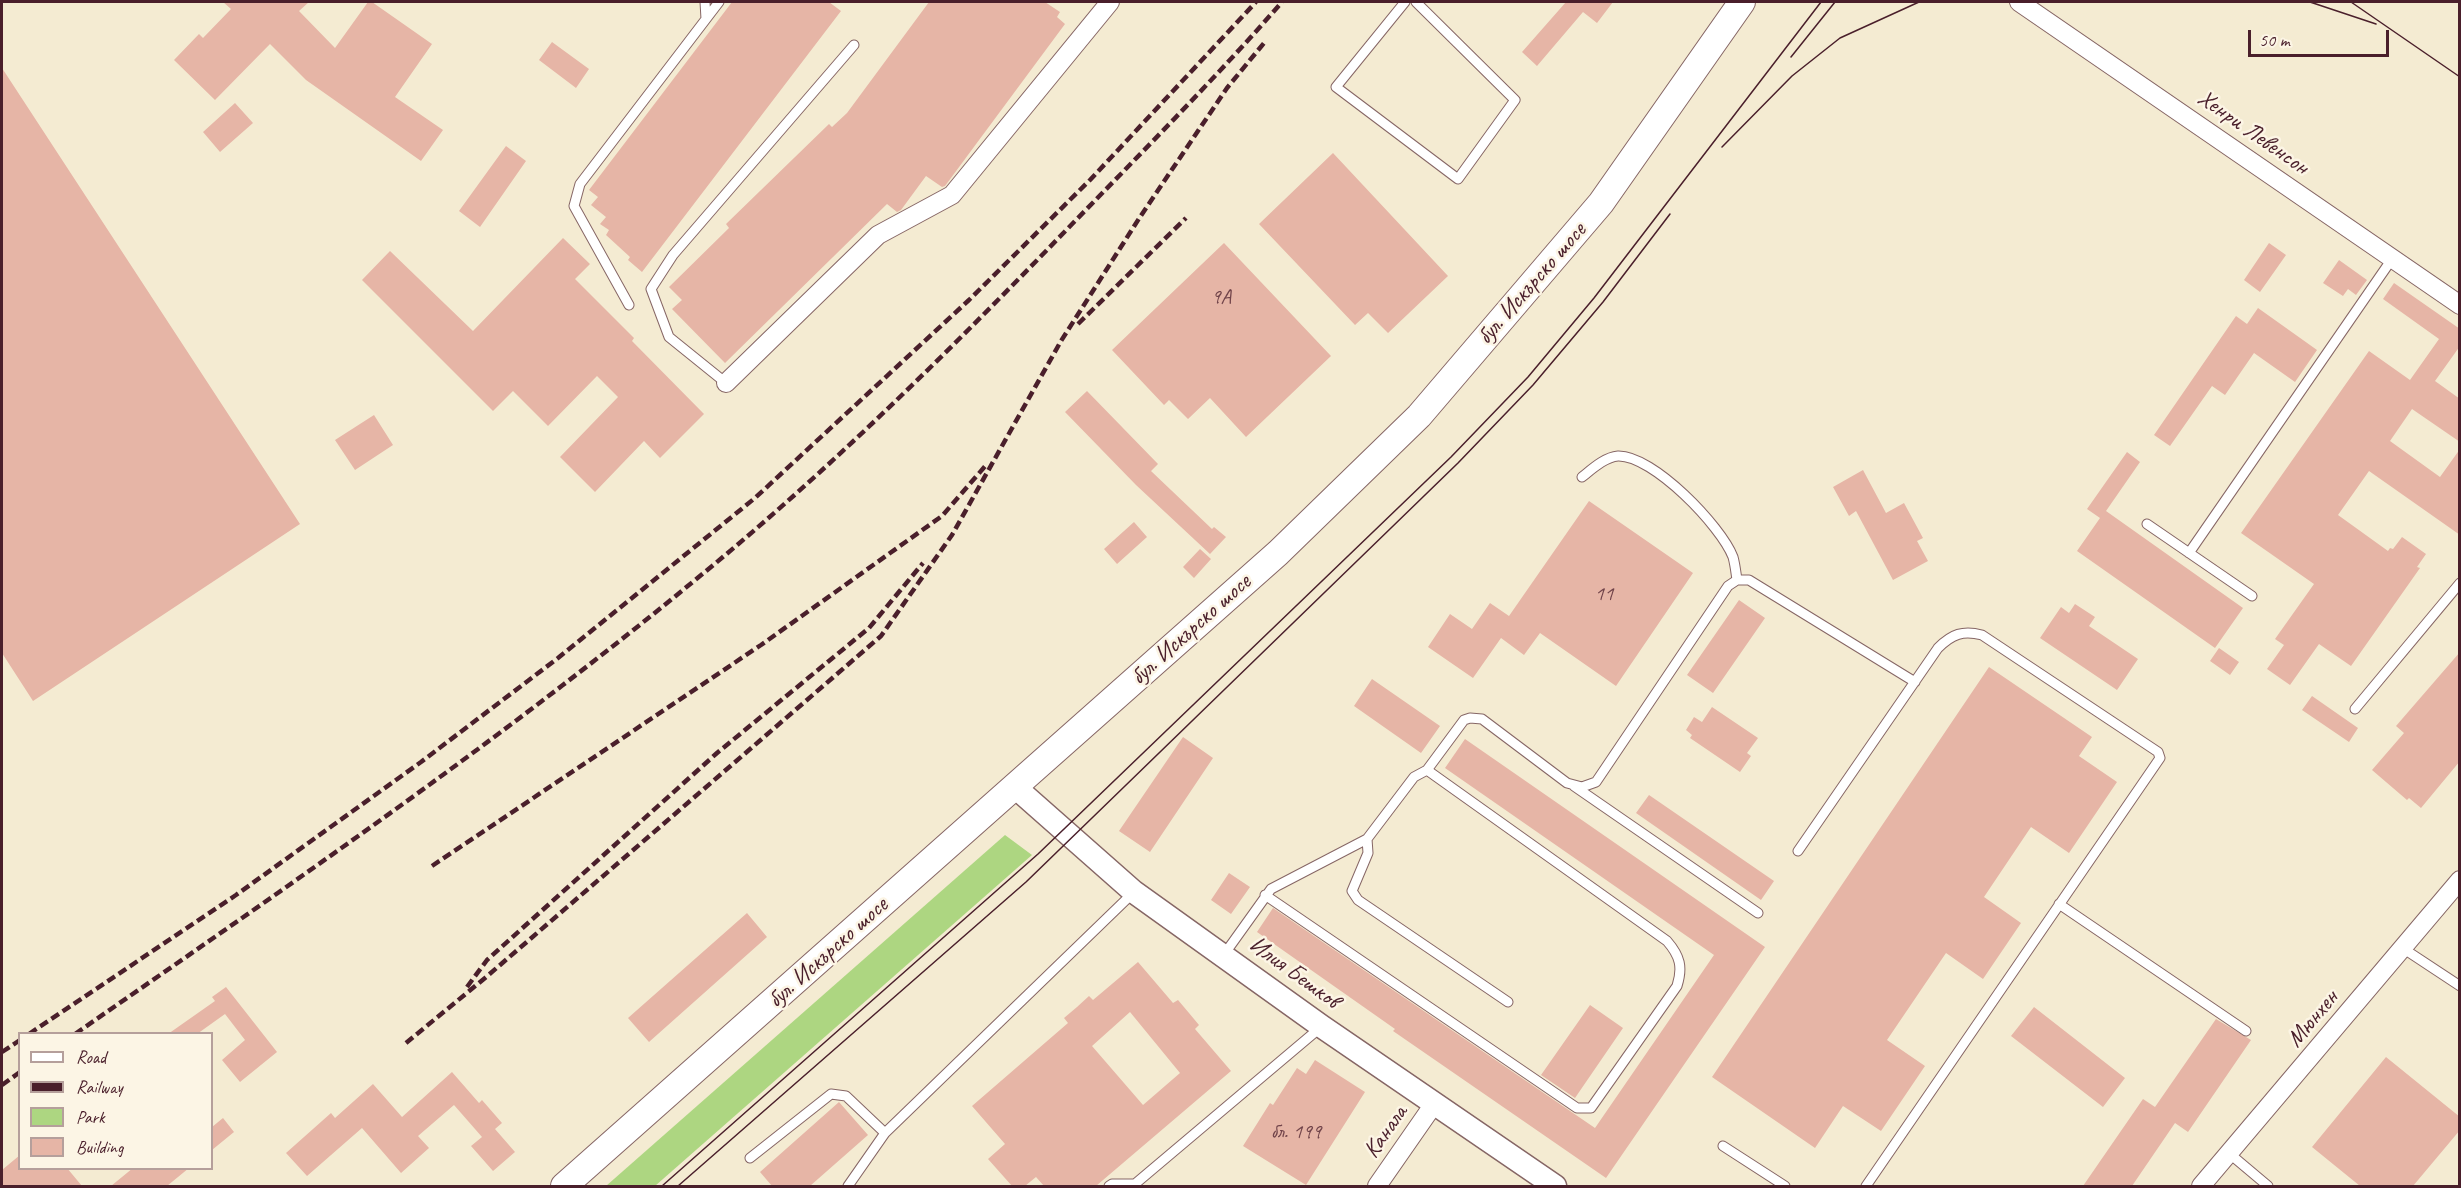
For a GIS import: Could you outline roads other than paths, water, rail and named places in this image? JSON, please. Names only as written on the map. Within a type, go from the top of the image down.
[{"type":"main road","name":"бул. Искърско шосе","points":[[564,1186],[1278,553],[1419,416],[1601,203],[1742,2]]},
{"type":"street","points":[[726,383],[878,235],[952,195],[1110,2]]},
{"type":"street","name":"Хенри Левенсон","points":[[2019,2],[2460,305]]},
{"type":"street","name":"Илия Бешков","points":[[1015,787],[1134,892],[1321,1026],[1555,1186]]},
{"type":"street","name":"Мюнхен","points":[[2201,1186],[2404,949],[2460,880]]},
{"type":"street","name":"Канала","points":[[1377,1186],[1434,1104]]},
{"type":"lane","points":[[705,2],[706,19]]},
{"type":"lane","points":[[629,305],[574,206],[580,184],[719,2]]},
{"type":"lane","points":[[1405,2],[1336,87],[1458,179],[1515,100],[1416,2]]},
{"type":"lane","points":[[726,383],[669,337],[651,290],[673,255],[854,45]]},
{"type":"lane","points":[[2188,553],[2392,258]]},
{"type":"lane","points":[[1582,477],[1616,456],[1634,458],[1662,475],[1710,523],[1733,557],[1737,580]]},
{"type":"lane","points":[[2147,524],[2252,596]]},
{"type":"lane","points":[[1575,786],[1588,786],[1596,782],[1728,586],[1737,580],[1749,580],[1915,682]]},
{"type":"lane","points":[[2355,709],[2460,583]]},
{"type":"lane","points":[[1798,851],[1948,638],[1970,632],[1982,635],[2158,752],[2160,762],[2059,904],[1866,1186]]},
{"type":"lane","points":[[1223,956],[1265,895],[1279,884],[1367,839],[1414,777],[1427,770],[1464,720],[1476,717],[1758,913]]},
{"type":"lane","points":[[1265,895],[1577,1108],[1591,1108],[1677,986],[1681,975],[1676,952],[1667,941],[1427,770]]},
{"type":"lane","points":[[1367,839],[1368,853],[1352,891],[1358,900],[1509,1002]]},
{"type":"lane","points":[[848,1186],[885,1133],[1134,892]]},
{"type":"lane","points":[[2059,904],[2246,1032]]},
{"type":"lane","points":[[2404,949],[2460,986]]},
{"type":"lane","points":[[1109,1186],[1135,1184],[1321,1026]]},
{"type":"lane","points":[[750,1158],[831,1094],[846,1096],[885,1133]]},
{"type":"lane","points":[[1722,1146],[1785,1186]]},
{"type":"lane","points":[[2229,1154],[2268,1186]]},
{"type":"tram line","points":[[662,1186],[1038,854],[1451,457],[1528,377],[1594,298],[1821,2]]},
{"type":"tram line","points":[[1791,57],[1835,2]]},
{"type":"tram line","points":[[1722,147],[1792,76],[1840,38],[1919,2]]},
{"type":"tram line","points":[[2310,2],[2376,24]]},
{"type":"tram line","points":[[2351,2],[2460,77]]},
{"type":"tram line","points":[[678,1186],[1026,882],[1458,463],[1533,385],[1603,302],[1670,214]]},
{"type":"railway","points":[[32,1032],[236,895],[421,762],[558,658],[755,498],[969,300],[1090,180],[1256,2]]},
{"type":"railway","points":[[78,1032],[464,760],[615,645],[736,546],[828,465],[960,338],[1166,128],[1282,2]]},
{"type":"railway","points":[[406,1043],[485,978],[881,636],[952,535],[1061,341],[1140,217],[1227,88],[1264,43]]},
{"type":"railway","points":[[1078,324],[1186,218]]},
{"type":"railway","points":[[432,866],[761,645],[942,516],[987,464]]},
{"type":"railway","points":[[467,987],[487,960],[717,753],[869,628],[923,563]]},
{"type":"railway","points":[[2,1052],[18,1041]]},
{"type":"railway","points":[[2,1085],[18,1073]]}]
